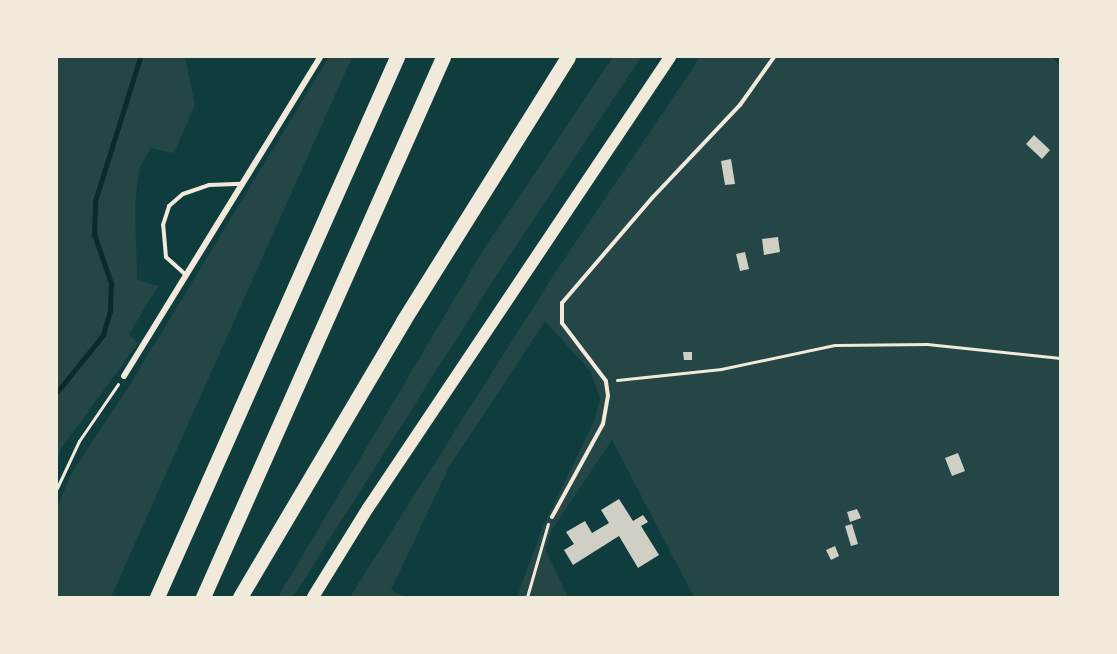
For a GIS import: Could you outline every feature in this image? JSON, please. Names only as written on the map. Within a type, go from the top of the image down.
[{"type":"highway","points":[[157,597],[397,57]]},
{"type":"highway","points":[[203,597],[443,57]]},
{"type":"highway","points":[[240,597],[403,321],[568,57]]},
{"type":"main road","points":[[313,597],[368,507],[670,57]]},
{"type":"street","points":[[124,375],[320,57]]},
{"type":"lane","points":[[552,517],[603,424],[608,396],[606,381],[562,323],[561,303],[653,197],[740,105],[774,57]]},
{"type":"lane","points":[[186,275],[166,257],[163,225],[168,206],[183,194],[209,185],[243,184]]},
{"type":"path","points":[[606,381],[721,369],[835,345],[927,344],[1060,358]]},
{"type":"path","points":[[57,488],[79,441],[124,375]]},
{"type":"path","points":[[527,597],[552,517]]},
{"type":"shaded area","points":[[57,57],[185,57],[195,105],[174,153],[150,148],[139,170],[135,204],[137,280],[158,286],[129,334],[138,343],[61,449],[57,461]]},
{"type":"shaded area","points":[[329,57],[352,57],[111,597],[57,597],[57,508],[70,476],[129,386]]},
{"type":"shaded area","points":[[613,57],[641,57],[505,262],[293,597],[278,597],[487,244]]},
{"type":"shaded area","points":[[700,57],[1051,57],[1060,65],[1060,597],[694,597],[612,440],[551,531],[546,551],[568,597],[517,597],[542,529],[594,421],[600,399],[591,372],[545,321],[449,467],[391,590],[405,597],[350,597],[553,276]]},
{"type":"building","points":[[1034,135],[1050,150],[1042,159],[1026,144]]},
{"type":"building","points":[[731,159],[735,184],[725,185],[721,161]]},
{"type":"building","points":[[778,237],[780,252],[764,255],[762,239]]},
{"type":"building","points":[[745,252],[749,269],[740,271],[736,254]]},
{"type":"building","points":[[683,352],[692,352],[692,360],[684,360]]},
{"type":"building","points":[[958,453],[965,471],[952,476],[945,458]]},
{"type":"building","points":[[619,499],[633,521],[643,515],[648,522],[641,526],[659,555],[638,568],[619,536],[573,565],[564,550],[574,544],[566,532],[585,521],[592,533],[609,523],[601,510]]},
{"type":"building","points":[[857,509],[861,518],[850,522],[847,512]]},
{"type":"building","points":[[852,524],[858,544],[851,546],[845,526]]},
{"type":"building","points":[[835,546],[839,556],[831,560],[826,550]]},
{"type":"waterway","points":[[57,392],[103,335],[110,310],[111,283],[94,234],[95,201],[140,57]]}]
